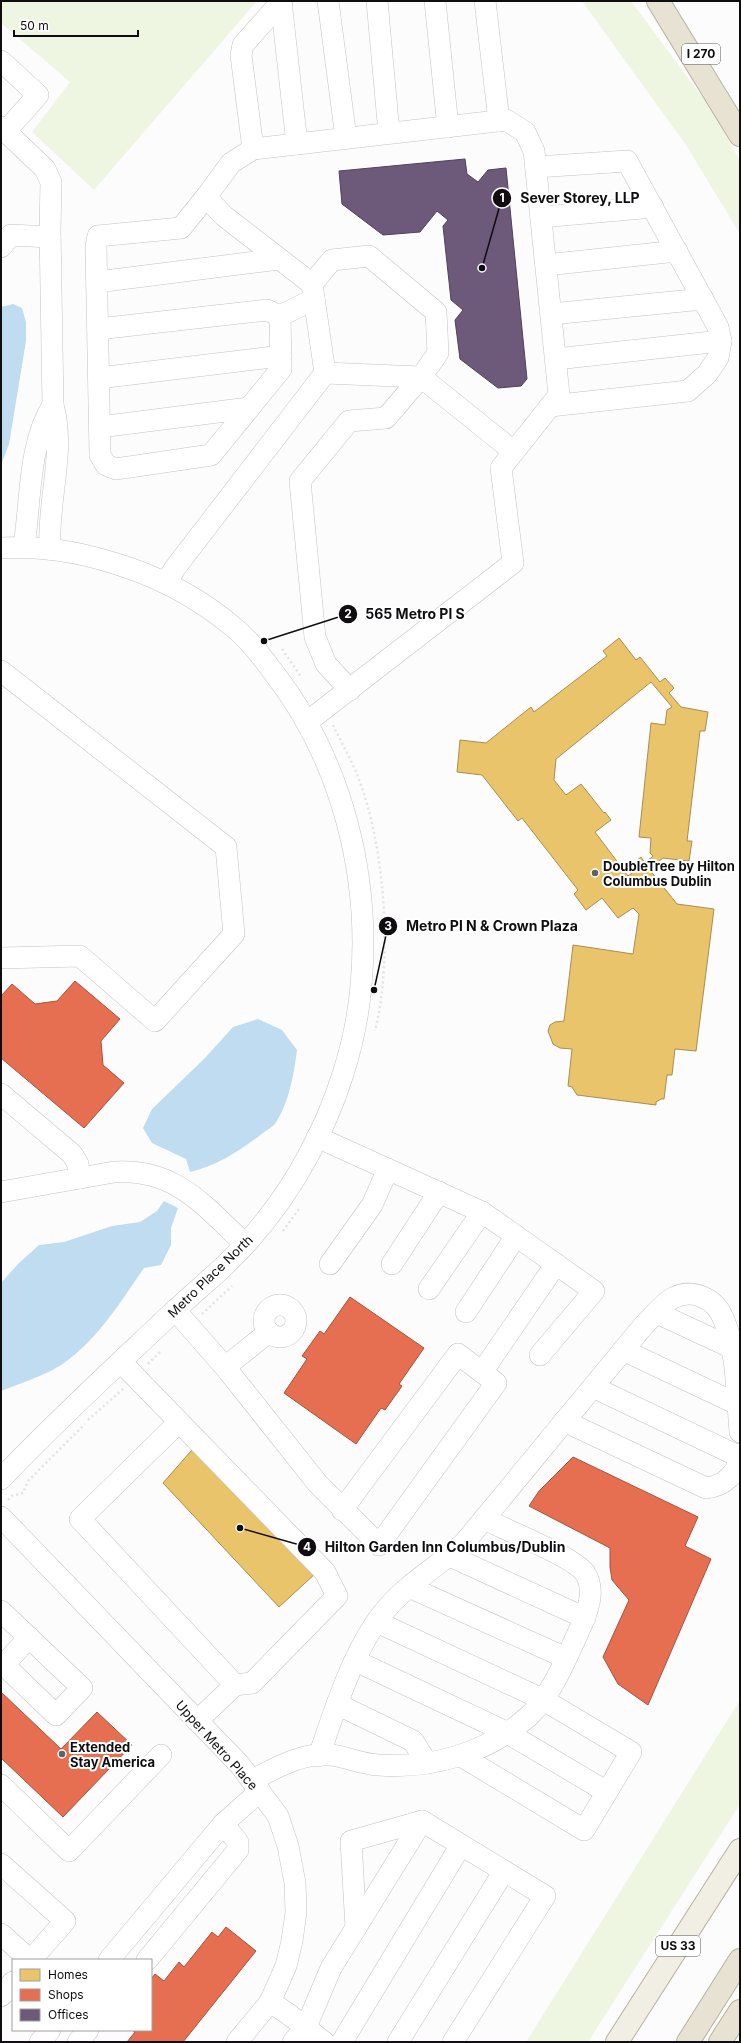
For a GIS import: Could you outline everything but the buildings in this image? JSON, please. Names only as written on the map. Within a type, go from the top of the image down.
[{"type":"highway","points":[[658,1],[740,135]]},
{"type":"highway","name":"I 270","points":[[663,1],[740,107]]},
{"type":"highway","points":[[688,2042],[740,1960]]},
{"type":"highway","points":[[720,2042],[740,2011]]},
{"type":"main road","name":"US 33","points":[[617,2042],[740,1850]]},
{"type":"street","points":[[281,1],[297,144]]},
{"type":"street","points":[[253,149],[241,55],[243,45],[281,1]]},
{"type":"street","points":[[328,1],[346,138]]},
{"type":"street","points":[[377,1],[389,134]]},
{"type":"street","points":[[435,1],[448,127]]},
{"type":"street","points":[[484,1],[499,121]]},
{"type":"street","points":[[1,61],[38,95],[4,129],[45,169],[50,182],[53,405],[58,423],[48,531],[50,549]]},
{"type":"street","points":[[280,316],[281,369],[211,455],[116,469],[106,465],[100,455],[96,246],[98,236],[181,228],[231,163],[253,149],[506,120],[525,132],[534,151],[559,395],[501,468],[513,563],[316,716]]},
{"type":"street","points":[[536,167],[627,160],[718,327],[721,342],[718,358],[707,374],[688,391],[550,406]]},
{"type":"street","points":[[166,582],[175,568],[325,373],[313,292],[279,259],[224,216],[206,197]]},
{"type":"street","points":[[541,217],[653,207]]},
{"type":"street","points":[[1,247],[11,236],[50,237]]},
{"type":"street","points":[[546,265],[677,251]]},
{"type":"street","points":[[280,316],[313,292],[332,260],[369,256],[436,312],[438,353],[421,377],[386,418],[349,421],[300,481],[315,637],[326,664],[350,690]]},
{"type":"street","points":[[97,282],[279,259]]},
{"type":"street","points":[[551,314],[703,299]]},
{"type":"street","points":[[98,329],[267,310],[280,316]]},
{"type":"street","points":[[556,359],[721,342]]},
{"type":"street","points":[[99,378],[281,356]]},
{"type":"street","points":[[325,373],[421,377],[513,452]]},
{"type":"street","points":[[24,546],[35,449],[44,420],[53,405]]},
{"type":"street","points":[[100,428],[249,408]]},
{"type":"street","name":"Metro Place North","points":[[1,548],[24,546],[82,554],[110,561],[166,582],[204,605],[238,631],[257,650],[292,696],[316,716],[355,855],[362,904],[363,951],[361,990],[353,1037],[336,1090],[308,1156],[278,1205],[223,1267],[175,1310],[1,1479]]},
{"type":"street","points":[[1,671],[226,847],[234,934],[155,1021],[80,956],[1,958]]},
{"type":"street","points":[[1,1094],[72,1154],[78,1164],[80,1178]]},
{"type":"street","points":[[317,1136],[482,1212],[594,1291],[540,1355]]},
{"type":"street","points":[[330,1264],[372,1205],[388,1169]]},
{"type":"street","points":[[1,1192],[129,1171],[148,1174],[172,1182],[193,1196],[245,1244]]},
{"type":"street","points":[[392,1264],[439,1192]]},
{"type":"street","points":[[429,1289],[482,1212]]},
{"type":"street","points":[[466,1312],[516,1236]]},
{"type":"street","points":[[482,1372],[556,1264]]},
{"type":"street","points":[[318,1756],[337,1704],[367,1637],[388,1607],[422,1575],[450,1556],[465,1542],[623,1350],[672,1298],[685,1294],[700,1294],[710,1301],[723,1317],[732,1348],[740,1432]]},
{"type":"street","points":[[175,1310],[190,1325],[225,1367],[318,1484],[342,1510],[379,1545],[496,1383],[458,1354],[342,1510]]},
{"type":"street","points":[[657,1313],[732,1348]]},
{"type":"street","points":[[225,1367],[269,1332]]},
{"type":"street","points":[[623,1350],[737,1404]]},
{"type":"street","points":[[121,1362],[324,1572],[337,1596],[252,1683],[235,1685],[197,1721]]},
{"type":"street","points":[[564,1421],[706,1488],[717,1487],[725,1482],[734,1472],[740,1456],[593,1387]]},
{"type":"street","points":[[180,1422],[80,1519],[235,1685]]},
{"type":"street","name":"Upper Metro Place","points":[[3,1510],[256,1786],[278,1816],[288,1846],[295,1883],[296,1912],[292,1940],[286,1966],[270,2002],[237,2042]]},
{"type":"street","points":[[110,1959],[256,1786],[295,1759],[329,1754],[378,1765],[427,1763],[454,1759],[492,1742],[529,1715],[550,1690],[566,1658],[589,1610],[590,1590],[585,1573],[569,1560],[484,1519]]},
{"type":"street","points":[[450,1556],[585,1618]]},
{"type":"street","points":[[409,1587],[566,1658]]},
{"type":"street","points":[[1,1610],[29,1637]]},
{"type":"street","points":[[377,1622],[542,1699],[631,1752],[584,1830],[461,1756]]},
{"type":"street","points":[[356,1661],[506,1732],[607,1792]]},
{"type":"street","points":[[337,1704],[412,1741],[427,1763]]},
{"type":"street","points":[[1,1785],[69,1851],[161,1754]]},
{"type":"street","points":[[299,2034],[331,1968],[422,1821]]},
{"type":"street","points":[[356,1928],[351,1841],[422,1821],[545,1896],[453,2042]]},
{"type":"street","points":[[149,1959],[238,1850],[238,1842],[223,1824]]},
{"type":"street","points":[[342,2042],[461,1844]]},
{"type":"street","points":[[1,1864],[65,1921],[32,1959]]},
{"type":"street","points":[[398,2042],[504,1871]]},
{"type":"street","points":[[1,1934],[30,1959]]},
{"type":"street","points":[[1,1996],[12,1983]]},
{"type":"street","points":[[270,2002],[299,2034],[324,2042]]},
{"type":"street","points":[[78,2042],[87,2031]]},
{"type":"path","points":[[278,645],[304,681]]},
{"type":"path","points":[[316,716],[358,777],[378,850],[385,939],[380,1011],[374,1034]]},
{"type":"path","points":[[278,1238],[301,1206]]},
{"type":"path","points":[[190,1325],[235,1284]]},
{"type":"path","points":[[3,1510],[12,1496],[23,1493],[28,1481],[86,1422],[163,1350]]},
{"type":"green space","points":[[1,1],[257,1],[94,190],[32,132],[70,82],[1,23]]},
{"type":"green space","points":[[582,1],[631,1],[711,109],[740,161],[740,234],[686,145]]},
{"type":"green space","points":[[740,1700],[740,1804],[588,2042],[526,2042]]},
{"type":"water","points":[[13,304],[22,308],[26,322],[26,341],[9,444],[1,465],[1,307]]},
{"type":"water","points":[[258,1019],[282,1030],[297,1050],[287,1098],[280,1116],[275,1124],[228,1157],[210,1166],[190,1172],[186,1159],[152,1143],[143,1128],[152,1109],[205,1058],[233,1027]]},
{"type":"water","points":[[164,1201],[178,1208],[171,1228],[171,1245],[161,1265],[144,1268],[100,1329],[80,1351],[53,1370],[1,1391],[1,1283],[18,1264],[39,1245],[64,1242],[112,1226],[140,1222],[157,1211]]},
{"type":"place","name":"Sever Storey, LLP","points":[[482,268]]},
{"type":"place","name":"565 Metro Pl S","points":[[264,641]]},
{"type":"place","name":"DoubleTree by Hilton Columbus Dublin","points":[[595,873]]},
{"type":"place","name":"Metro Pl N & Crown Plaza","points":[[374,990]]},
{"type":"place","name":"Hilton Garden Inn Columbus/Dublin","points":[[240,1528]]},
{"type":"place","name":"Extended Stay America","points":[[62,1754]]}]
